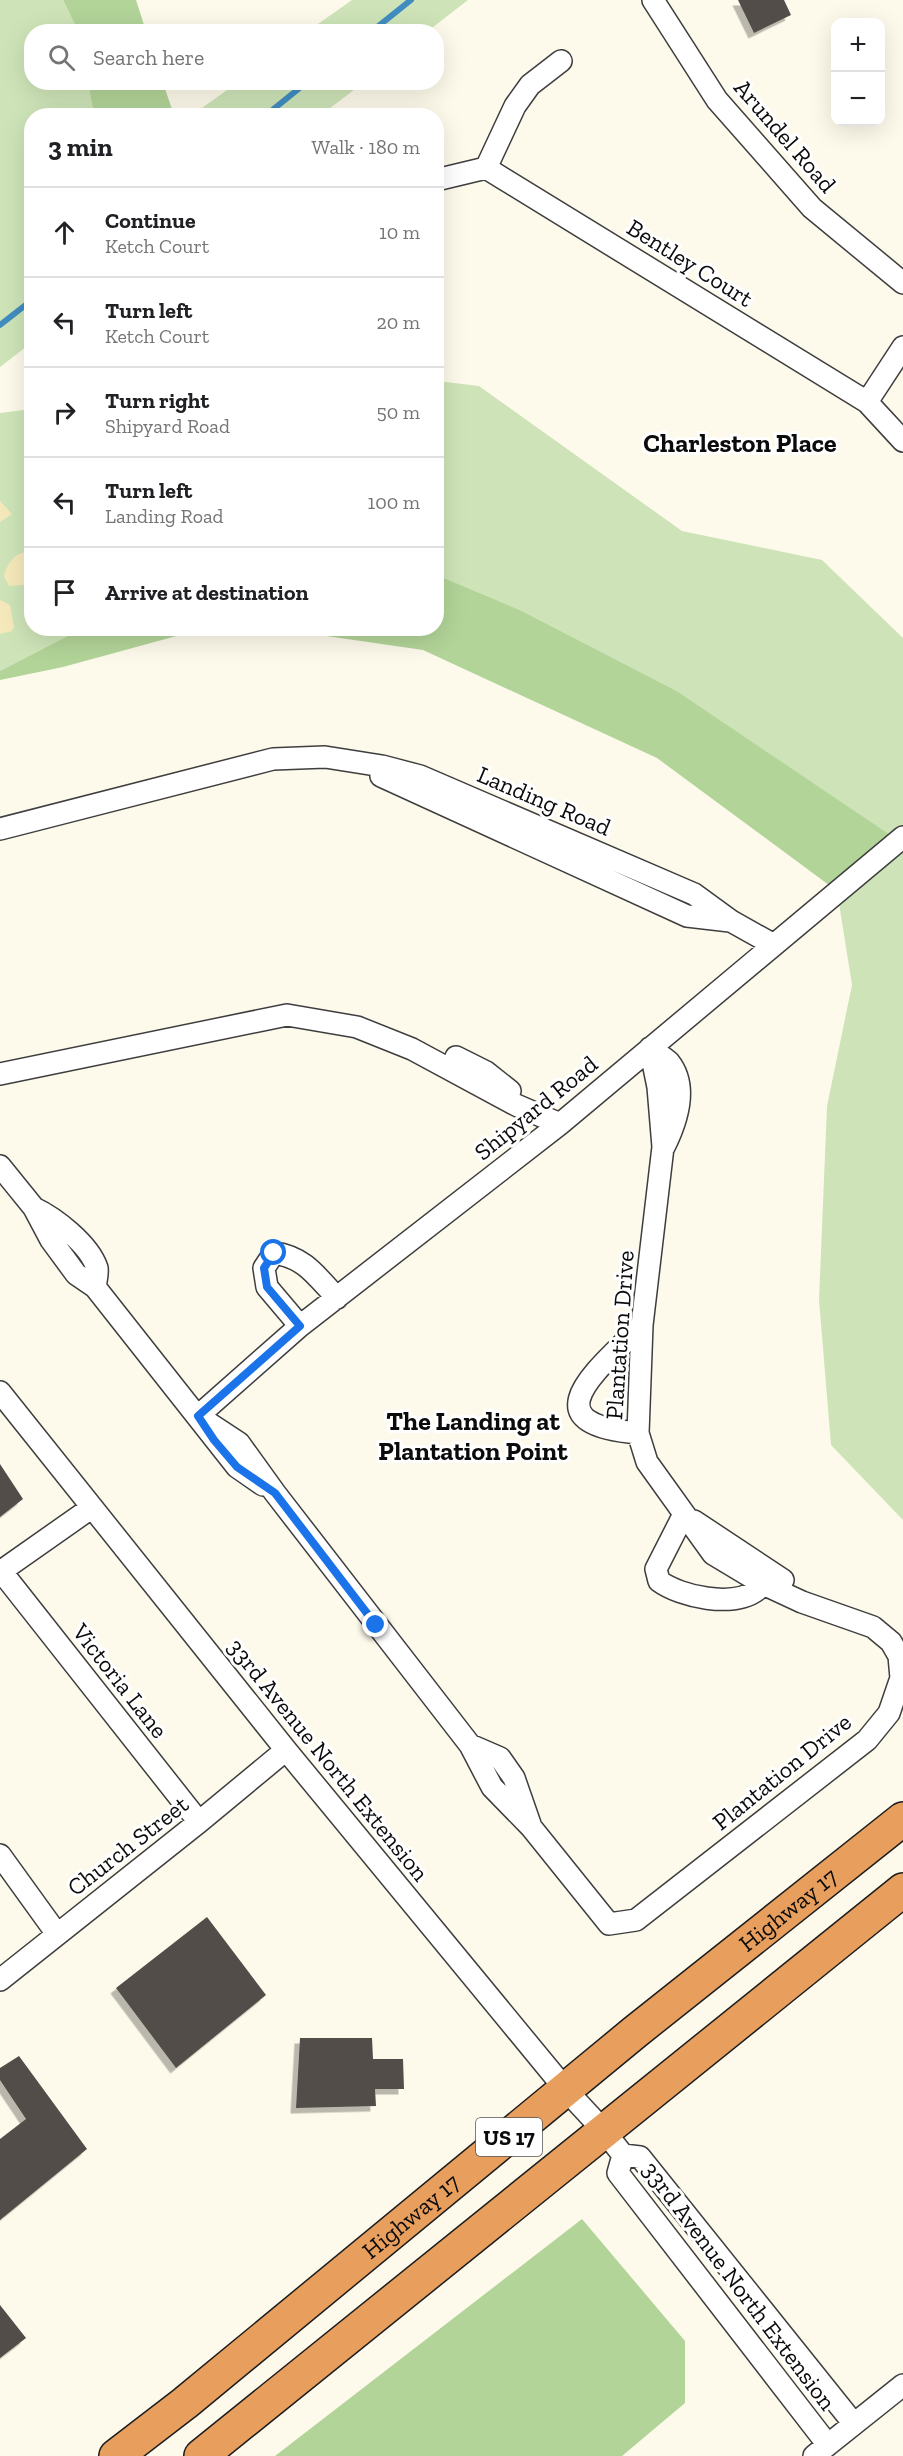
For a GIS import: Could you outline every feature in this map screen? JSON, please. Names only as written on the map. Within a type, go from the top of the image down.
[{"type":"highway","name":"Highway 17","points":[[116,2456],[185,2403],[635,2032],[903,1819]]},
{"type":"highway","name":"US 17","points":[[201,2456],[614,2143],[903,1890]]},
{"type":"street","name":"Arundel Road","points":[[653,0],[717,100],[812,208],[903,283]]},
{"type":"street","points":[[444,178],[486,168],[515,106],[530,85],[561,61]]},
{"type":"street","name":"Bentley Court","points":[[486,168],[867,402],[903,441]]},
{"type":"street","points":[[867,402],[903,346]]},
{"type":"street","name":"Landing Road","points":[[0,829],[273,759],[325,757],[373,773],[571,852],[687,916],[731,921],[774,945]]},
{"type":"street","name":"Shipyard Road","points":[[198,1416],[300,1326],[560,1124],[903,837]]},
{"type":"street","points":[[0,1074],[287,1015],[357,1027],[412,1049],[516,1105],[560,1124]]},
{"type":"street","points":[[0,1064],[94,1045],[125,1048]]},
{"type":"street","name":"Plantation Drive","points":[[198,1416],[214,1440],[237,1467],[275,1493],[470,1745],[492,1787],[531,1827],[609,1924],[636,1920],[867,1740],[889,1713],[901,1678],[899,1656],[891,1642],[873,1627],[825,1610],[768,1578],[713,1554],[647,1462],[638,1432],[642,1325],[663,1148],[658,1087],[650,1048]]},
{"type":"street","points":[[0,1166],[33,1208],[51,1240],[76,1274],[95,1287],[198,1416]]},
{"type":"street","points":[[300,1326],[267,1287],[264,1268],[274,1253],[289,1255],[305,1264],[337,1298]]},
{"type":"street","points":[[638,1432],[614,1431],[591,1423],[582,1416],[578,1402],[585,1383],[642,1325]]},
{"type":"street","name":"33rd Avenue North Extension","points":[[0,1392],[286,1750],[566,2090],[614,2143],[640,2157],[854,2424]]},
{"type":"street","points":[[0,1572],[91,1508]]},
{"type":"street","points":[[684,1514],[656,1569],[658,1581],[672,1591],[709,1598],[738,1598],[757,1591],[768,1578]]},
{"type":"street","name":"Victoria Lane","points":[[0,1572],[200,1822]]},
{"type":"street","name":"Church Street","points":[[0,1980],[200,1822],[286,1750]]},
{"type":"street","points":[[0,1855],[57,1934]]},
{"type":"street","name":"33rd Avenue North Extension","points":[[614,2143],[618,2173],[821,2450]]},
{"type":"street","points":[[821,2450],[903,2385]]},
{"type":"green space","points":[[0,0],[63,0],[75,24],[24,24],[24,90],[89,90],[93,108],[24,108],[24,348],[0,367]]},
{"type":"green space","points":[[63,0],[136,0],[144,24],[75,24]]},
{"type":"green space","points":[[352,0],[468,0],[437,24],[318,24]]},
{"type":"green space","points":[[89,90],[165,90],[172,108],[93,108]]},
{"type":"green space","points":[[227,90],[354,90],[330,108],[202,108]]},
{"type":"green space","points":[[444,382],[479,386],[682,531],[822,560],[903,638],[903,1520],[831,1445],[819,1300],[827,1106],[852,985],[837,891],[675,690],[520,610],[444,578]]},
{"type":"green space","points":[[24,410],[24,636],[68,636],[0,671],[0,413]]},
{"type":"green space","points":[[444,578],[520,610],[675,690],[899,841],[837,891],[657,758],[423,650],[326,636],[444,636]]},
{"type":"green space","points":[[68,636],[176,636],[63,667],[0,680],[0,671]]},
{"type":"green space","points":[[582,2219],[685,2341],[685,2403],[622,2456],[275,2456]]},
{"type":"sand","points":[[0,501],[12,514],[0,522]]},
{"type":"sand","points":[[24,553],[24,584],[9,586],[4,576],[11,562]]},
{"type":"sand","points":[[0,600],[10,605],[14,627],[12,631],[0,634]]},
{"type":"building","points":[[738,0],[784,0],[791,15],[754,33]]},
{"type":"building","points":[[0,1464],[23,1499],[0,1517]]},
{"type":"building","points":[[207,1917],[266,1995],[176,2068],[116,1988]]},
{"type":"building","points":[[300,2038],[372,2038],[373,2059],[403,2059],[404,2089],[375,2089],[376,2106],[296,2108]]},
{"type":"building","points":[[19,2056],[87,2149],[0,2220],[0,2139],[26,2119],[0,2080],[0,2068]]},
{"type":"building","points":[[0,2305],[26,2338],[0,2358]]},
{"type":"waterway","points":[[381,24],[411,0]]},
{"type":"waterway","points":[[275,108],[297,90]]},
{"type":"waterway","points":[[0,325],[24,306]]},
{"type":"district","name":"Charleston Place","points":[[740,443]]},
{"type":"district","name":"The Landing at Plantation Point","points":[[473,1436]]},
{"type":"route","points":[[274,1253],[264,1268],[267,1287],[300,1326],[198,1416],[214,1440],[237,1467],[275,1493],[376,1625]]}]
